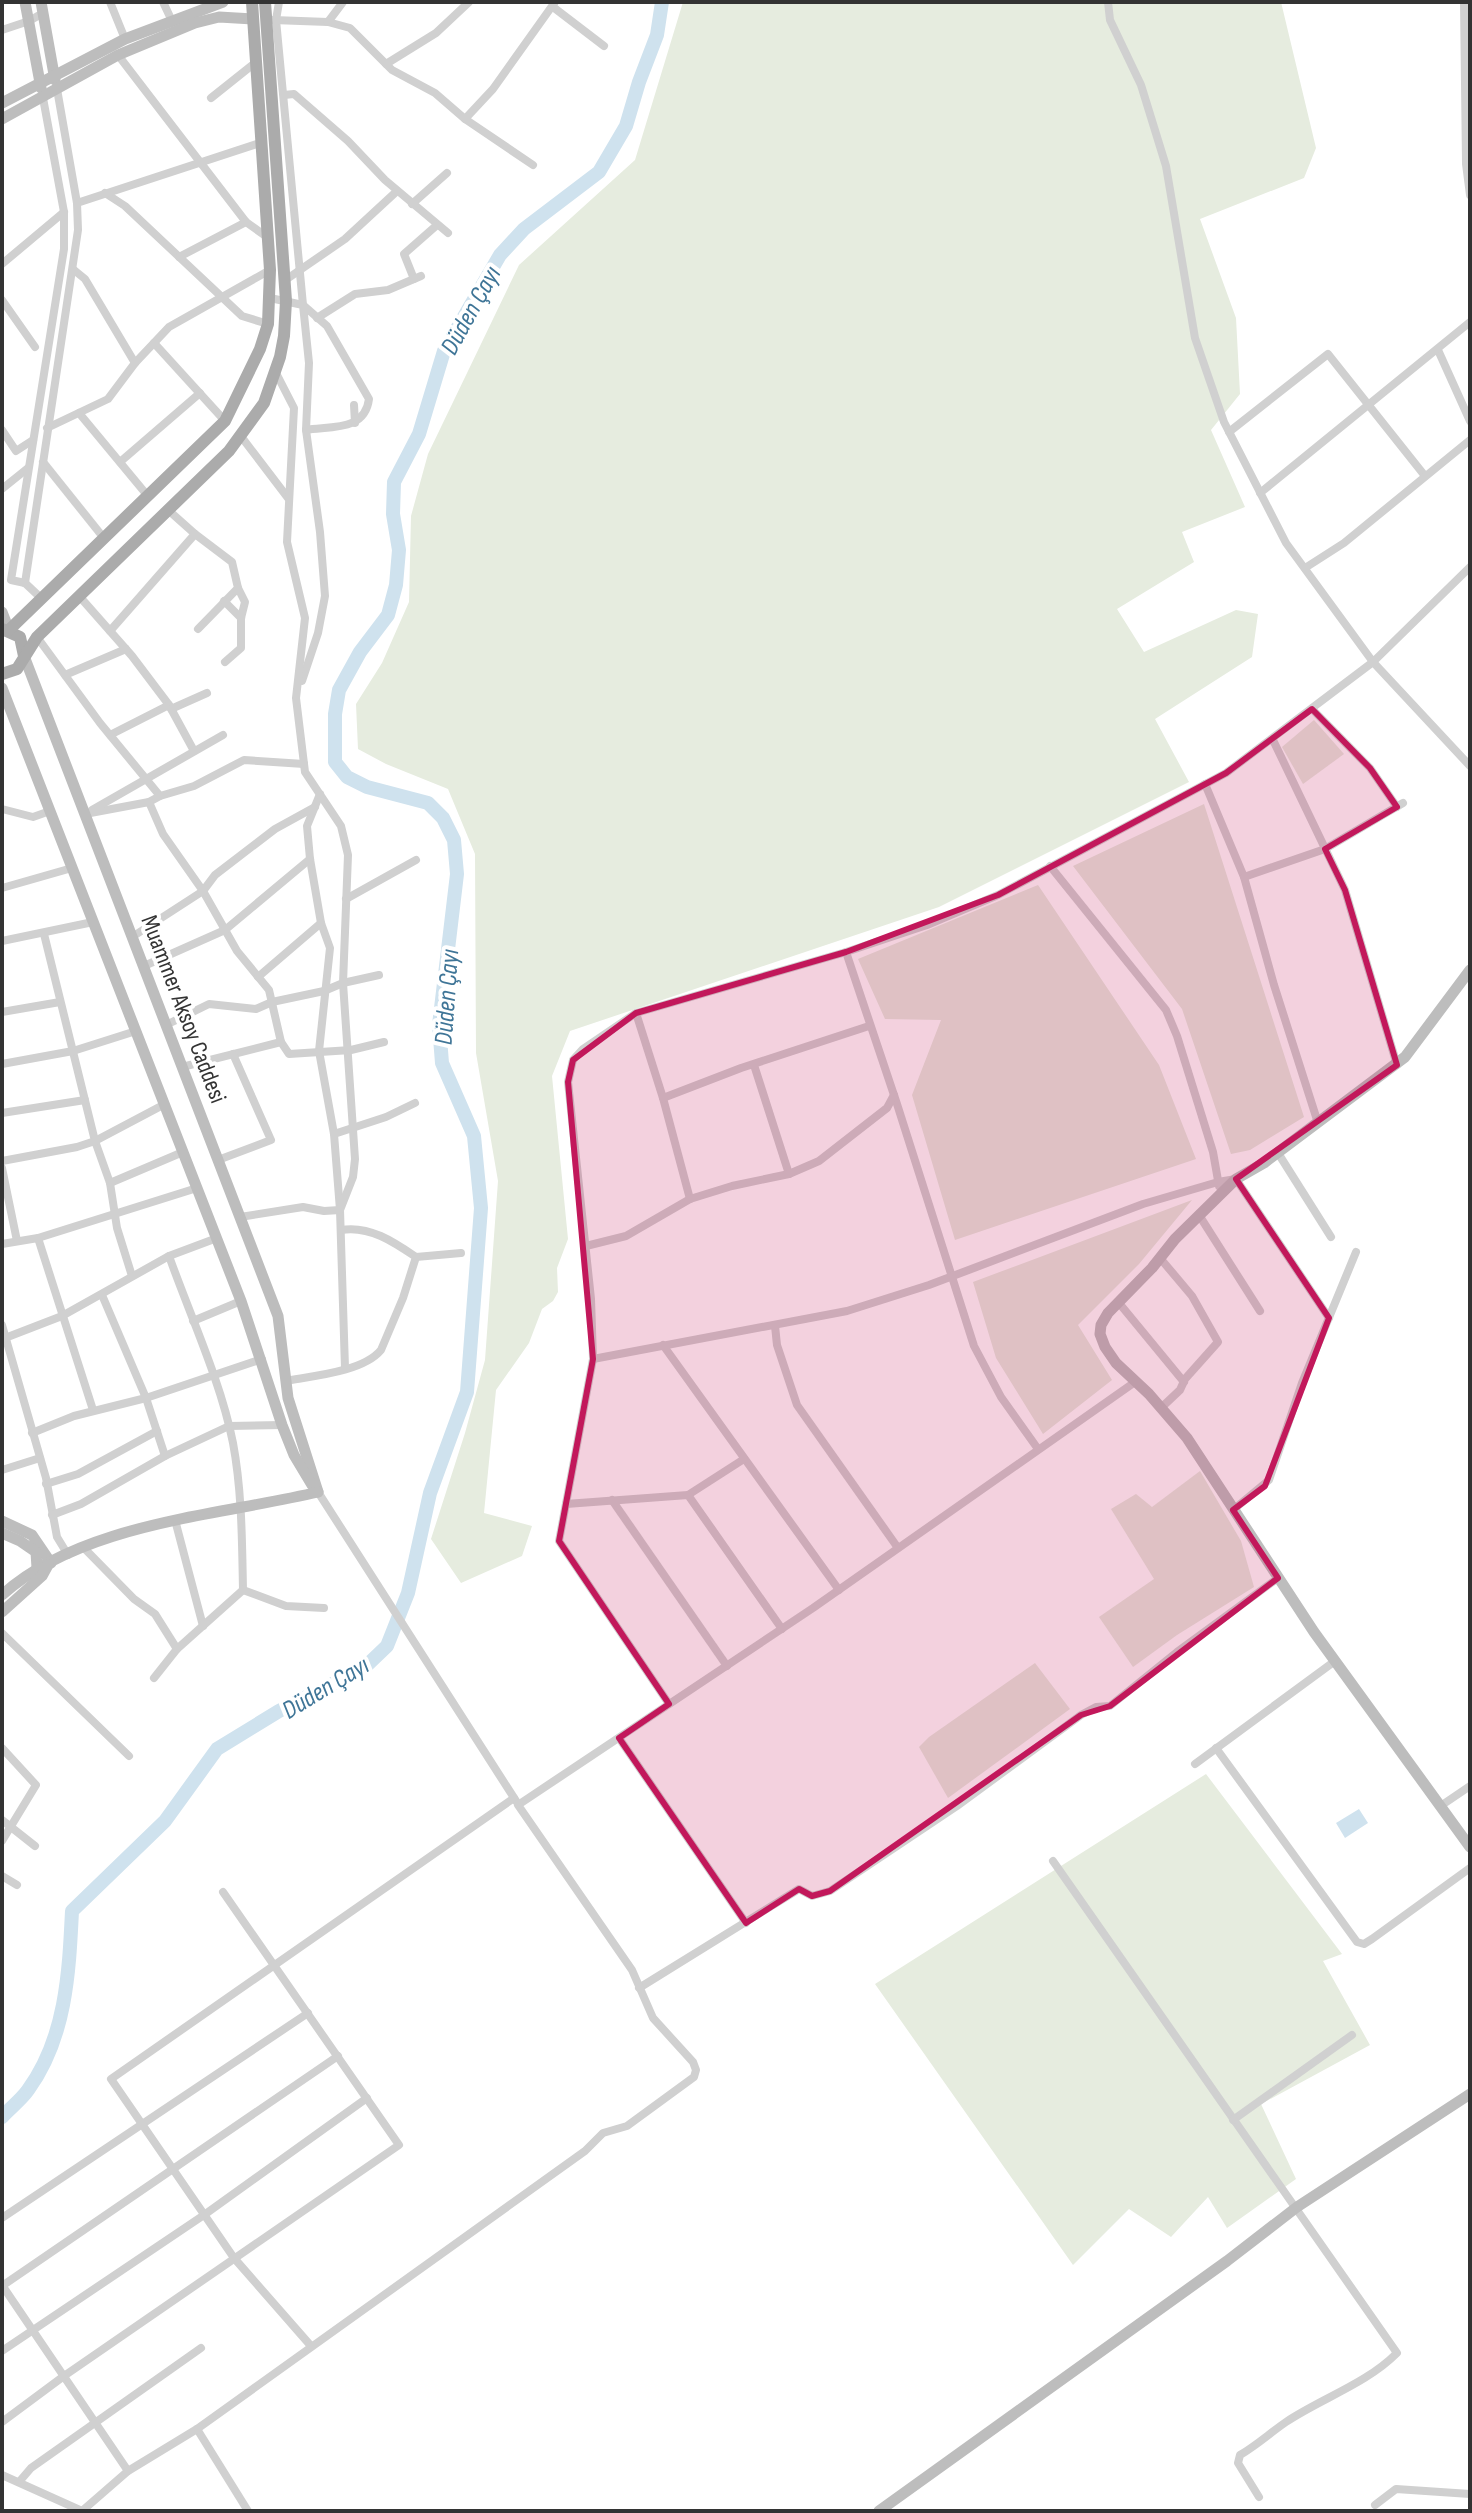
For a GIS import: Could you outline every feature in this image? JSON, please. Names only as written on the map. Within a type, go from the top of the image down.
[{"type":"main road","points":[[24,656],[20,637],[5,629],[225,421],[260,349],[268,324],[270,270],[255,63],[264,19],[252,2]]},
{"type":"main road","points":[[2,674],[17,669],[37,637],[229,451],[264,403],[284,336],[286,301],[265,2]]},
{"type":"street","points":[[25,2],[64,212],[64,249],[11,580],[25,583],[41,598]]},
{"type":"street","points":[[110,2],[125,39]]},
{"type":"street","points":[[163,2],[172,21]]},
{"type":"street","points":[[264,19],[279,2]]},
{"type":"street","points":[[386,64],[436,33],[469,2]]},
{"type":"street","points":[[1108,2],[1110,20],[1141,85],[1166,166],[1195,338],[1229,432],[1286,543],[1373,662],[1470,766]]},
{"type":"street","points":[[1464,2],[1466,164],[1470,195]]},
{"type":"street","points":[[2,103],[125,39],[218,3]]},
{"type":"street","points":[[328,22],[339,4]]},
{"type":"street","points":[[465,119],[493,89],[554,4],[604,46]]},
{"type":"street","points":[[2,30],[29,21],[42,8]]},
{"type":"street","points":[[25,583],[78,230],[77,203],[42,8]]},
{"type":"street","points":[[2,119],[118,55],[195,23],[219,17],[328,22],[350,28],[386,64],[435,93],[465,119],[533,165]]},
{"type":"street","points":[[264,19],[284,95],[309,363],[306,430],[325,596],[318,633],[296,698]]},
{"type":"street","points":[[118,55],[246,222],[267,237]]},
{"type":"street","points":[[211,98],[255,63]]},
{"type":"street","points":[[284,95],[294,94],[348,141],[397,191],[448,233]]},
{"type":"street","points":[[77,203],[260,143]]},
{"type":"street","points":[[412,204],[447,173]]},
{"type":"street","points":[[284,281],[345,239],[397,191]]},
{"type":"street","points":[[105,193],[125,206],[250,320],[268,324]]},
{"type":"street","points":[[2,264],[64,212]]},
{"type":"street","points":[[179,257],[246,222]]},
{"type":"street","points":[[317,318],[355,294],[388,290],[417,277],[404,254],[437,225]]},
{"type":"street","points":[[74,270],[85,279],[135,363]]},
{"type":"street","points":[[47,428],[108,399],[135,363],[169,327],[270,270]]},
{"type":"street","points":[[270,298],[303,305],[327,326],[369,399],[367,412],[355,423],[306,430]]},
{"type":"street","points":[[2,300],[35,347]]},
{"type":"street","points":[[1260,493],[1470,322]]},
{"type":"street","points":[[154,343],[225,421]]},
{"type":"street","points":[[1438,350],[1470,421]]},
{"type":"street","points":[[1229,432],[1328,354],[1425,476]]},
{"type":"street","points":[[275,371],[294,408],[287,542],[305,618],[296,698],[305,772],[341,826],[348,855],[343,983],[355,1159],[353,1177],[340,1210]]},
{"type":"street","points":[[120,462],[200,393]]},
{"type":"street","points":[[354,405],[355,423]]},
{"type":"street","points":[[79,413],[147,495]]},
{"type":"street","points":[[2,430],[16,451],[33,440]]},
{"type":"street","points":[[240,435],[289,500]]},
{"type":"street","points":[[1305,568],[1344,543],[1470,440]]},
{"type":"street","points":[[43,462],[103,537]]},
{"type":"street","points":[[2,489],[29,468]]},
{"type":"street","points":[[167,509],[232,562],[245,602],[241,618],[241,648],[225,662]]},
{"type":"street","points":[[110,631],[195,534]]},
{"type":"street","points":[[669,1704],[559,1541],[593,1359],[586,1246],[568,1082],[573,1060],[594,1039],[636,1013],[846,952],[927,925],[998,895],[1226,773],[1373,662],[1470,567]]},
{"type":"street","points":[[198,629],[238,588]]},
{"type":"street","points":[[80,597],[126,649],[170,707],[194,751]]},
{"type":"street","points":[[224,601],[241,618]]},
{"type":"street","points":[[2,612],[5,629]]},
{"type":"street","points":[[37,637],[160,796]]},
{"type":"street","points":[[65,675],[126,649]]},
{"type":"street","name":"Muammer Aksoy Caddesi","points":[[24,656],[278,1316],[293,1420],[318,1492]]},
{"type":"street","points":[[2,688],[217,1238],[262,1359],[282,1425],[303,1473],[414,1639],[516,1801],[632,1970],[653,2018],[693,2062],[696,2070],[694,2077],[627,2126],[603,2133],[585,2151],[197,2429],[128,2471],[82,2511],[2,2475]]},
{"type":"street","points":[[110,735],[207,693]]},
{"type":"street","points":[[1244,877],[1325,849],[1400,805],[1370,768],[1312,709]]},
{"type":"street","points":[[86,814],[223,735]]},
{"type":"street","points":[[1273,740],[1345,890],[1397,1065]]},
{"type":"street","points":[[86,814],[149,802],[194,786],[244,760],[304,764]]},
{"type":"street","points":[[1205,784],[1244,877],[1318,1123]]},
{"type":"street","points":[[320,794],[307,826],[321,923],[330,948],[319,1051],[334,1134],[341,1230],[345,1368]]},
{"type":"street","points":[[149,802],[163,834],[203,891],[237,951],[269,990],[281,1042],[289,1054],[346,1050],[384,1042]]},
{"type":"street","points":[[132,937],[203,891],[215,875],[263,838],[315,807]]},
{"type":"street","points":[[2,809],[33,817],[50,811]]},
{"type":"street","points":[[144,966],[225,930],[310,859]]},
{"type":"street","points":[[346,899],[416,860]]},
{"type":"street","points":[[1050,866],[1166,1010],[1213,1152],[1220,1188],[1108,1313],[1100,1334],[1116,1363],[1162,1407],[1187,1438],[1335,1661],[1470,1847]]},
{"type":"street","points":[[2,888],[72,868]]},
{"type":"street","points":[[2,941],[93,922]]},
{"type":"street","points":[[258,977],[321,923]]},
{"type":"street","points":[[44,934],[132,1276]]},
{"type":"street","points":[[846,952],[974,1346],[1001,1397],[1038,1449]]},
{"type":"street","points":[[166,1025],[209,1004],[256,1009],[272,1002],[379,975]]},
{"type":"street","points":[[593,1359],[847,1311],[951,1277],[1143,1204],[1220,1188],[1278,1153],[1397,1065],[1469,975]]},
{"type":"street","points":[[2,1012],[60,1002]]},
{"type":"street","points":[[636,1013],[690,1199]]},
{"type":"street","points":[[663,1098],[869,1026]]},
{"type":"street","points":[[2,1064],[73,1051],[136,1031]]},
{"type":"street","points":[[182,1067],[281,1042]]},
{"type":"street","points":[[218,1160],[271,1140],[233,1054]]},
{"type":"street","points":[[754,1065],[789,1174]]},
{"type":"street","points":[[586,1246],[626,1236],[690,1199],[789,1174],[819,1161],[887,1108],[894,1095]]},
{"type":"street","points":[[2,1113],[85,1100]]},
{"type":"street","points":[[334,1134],[415,1103]]},
{"type":"street","points":[[2,1161],[95,1141],[165,1104]]},
{"type":"street","points":[[110,1183],[183,1152]]},
{"type":"street","points":[[1278,1153],[1331,1237]]},
{"type":"street","points":[[2,1168],[17,1241]]},
{"type":"street","points":[[1236,1179],[1329,1318]]},
{"type":"street","points":[[2,1244],[38,1238],[197,1188]]},
{"type":"street","points":[[240,1217],[303,1207],[340,1210]]},
{"type":"street","points":[[1199,1215],[1260,1311]]},
{"type":"street","points":[[341,1230],[359,1229],[386,1238],[416,1257],[461,1253]]},
{"type":"street","points":[[38,1238],[93,1410]]},
{"type":"street","points":[[4,1338],[62,1316],[169,1256],[217,1238]]},
{"type":"street","points":[[1233,1510],[1269,1480],[1302,1383],[1356,1252]]},
{"type":"street","points":[[169,1256],[229,1426],[240,1507],[243,1590]]},
{"type":"street","points":[[285,1381],[368,1361],[381,1350],[416,1257]]},
{"type":"street","points":[[1160,1258],[1192,1296],[1218,1340],[1216,1347],[1162,1407]]},
{"type":"street","points":[[102,1295],[146,1398],[165,1456]]},
{"type":"street","points":[[193,1321],[241,1301]]},
{"type":"street","points":[[1119,1303],[1184,1382]]},
{"type":"street","points":[[2,1325],[40,1458],[57,1537],[68,1555]]},
{"type":"street","points":[[775,1326],[777,1345],[797,1405],[898,1548]]},
{"type":"street","points":[[663,1345],[839,1590]]},
{"type":"street","points":[[32,1433],[93,1410],[146,1398],[262,1359]]},
{"type":"street","points":[[311,2346],[234,2258],[111,2079],[516,1801],[619,1738],[782,1629],[1135,1382]]},
{"type":"street","points":[[52,1515],[89,1500],[165,1456],[229,1426],[282,1425]]},
{"type":"street","points":[[46,1484],[78,1474],[157,1431]]},
{"type":"street","points":[[2,1470],[40,1458]]},
{"type":"street","points":[[566,1504],[688,1495],[744,1459]]},
{"type":"street","points":[[2,1595],[46,1564],[84,1548],[175,1520],[318,1492]]},
{"type":"street","points":[[688,1495],[782,1629]]},
{"type":"street","points":[[612,1500],[727,1666]]},
{"type":"street","points":[[175,1520],[203,1626]]},
{"type":"street","points":[[2,1521],[32,1535],[46,1564],[42,1576],[2,1612]]},
{"type":"street","points":[[2,1533],[39,1549]]},
{"type":"street","points":[[39,1549],[57,1537]]},
{"type":"street","points":[[84,1548],[134,1599],[155,1614],[177,1649]]},
{"type":"street","points":[[639,1988],[799,1889],[812,1896],[830,1891],[957,1806],[1081,1715],[1096,1707],[1110,1706],[1278,1578]]},
{"type":"street","points":[[243,1590],[286,1606],[324,1608]]},
{"type":"street","points":[[154,1678],[177,1649],[243,1590]]},
{"type":"street","points":[[2,1633],[129,1756]]},
{"type":"street","points":[[1195,1764],[1335,1661]]},
{"type":"street","points":[[619,1738],[746,1923]]},
{"type":"street","points":[[2,1748],[36,1785],[2,1841]]},
{"type":"street","points":[[1216,1748],[1357,1942],[1364,1944],[1372,1939],[1470,1868]]},
{"type":"street","points":[[1442,1805],[1470,1786]]},
{"type":"street","points":[[2,1820],[35,1846]]},
{"type":"street","points":[[1053,1861],[1397,2353],[1370,2373],[1284,2423],[1265,2440],[1240,2455],[1238,2463],[1259,2497]]},
{"type":"street","points":[[2,1876],[17,1885]]},
{"type":"street","points":[[2,2422],[399,2145],[223,1892]]},
{"type":"street","points":[[2,2218],[308,2013]]},
{"type":"street","points":[[1233,2120],[1352,2035]]},
{"type":"street","points":[[128,2471],[2,2285],[338,2056]]},
{"type":"street","points":[[879,2511],[1297,2207],[1470,2094]]},
{"type":"street","points":[[2,2351],[204,2215],[367,2098]]},
{"type":"street","points":[[19,2482],[31,2468],[201,2348]]},
{"type":"street","points":[[197,2429],[248,2511]]},
{"type":"street","points":[[1375,2505],[1396,2489],[1470,2494]]},
{"type":"highlighted area","points":[[1312,709],[1370,768],[1397,807],[1325,849],[1345,890],[1397,1065],[1236,1179],[1329,1318],[1265,1486],[1233,1510],[1278,1578],[1110,1706],[1081,1715],[830,1891],[812,1896],[799,1889],[746,1923],[619,1738],[669,1704],[559,1541],[593,1359],[568,1082],[573,1060],[636,1013],[846,952],[998,895],[1226,773]]},
{"type":"shaded area","points":[[683,2],[1281,2],[1316,148],[1304,178],[1200,219],[1236,318],[1240,394],[1211,430],[1245,507],[1182,532],[1194,562],[1117,609],[1144,652],[1236,610],[1258,614],[1252,657],[1155,719],[1189,782],[939,907],[570,1031],[552,1076],[568,1239],[557,1268],[558,1292],[553,1301],[542,1309],[529,1343],[496,1390],[484,1513],[532,1526],[522,1556],[461,1583],[431,1539],[485,1360],[498,1181],[476,1053],[475,854],[448,789],[358,749],[356,704],[382,663],[409,602],[411,516],[428,454],[519,265],[635,160]]},
{"type":"shaded area","points":[[1314,720],[1344,754],[1303,784],[1282,747]]},
{"type":"shaded area","points":[[1204,804],[1304,1117],[1250,1150],[1231,1154],[1182,1009],[1073,866]]},
{"type":"shaded area","points":[[1038,885],[1159,1065],[1196,1159],[955,1240],[912,1095],[941,1020],[885,1019],[858,959]]},
{"type":"shaded area","points":[[1192,1200],[1139,1264],[1078,1325],[1112,1380],[1043,1434],[996,1358],[973,1282]]},
{"type":"shaded area","points":[[1200,1471],[1241,1541],[1254,1587],[1177,1635],[1133,1667],[1099,1617],[1154,1579],[1111,1509],[1136,1494],[1152,1507]]},
{"type":"shaded area","points":[[1035,1663],[1070,1709],[948,1798],[919,1747]]},
{"type":"shaded area","points":[[1206,1774],[1342,1954],[1323,1961],[1370,2045],[1261,2104],[1296,2179],[1227,2228],[1208,2197],[1171,2237],[1129,2209],[1073,2265],[875,1984]]},
{"type":"water","points":[[1359,1809],[1368,1823],[1345,1838],[1336,1823]]},
{"type":"waterway","name":"Düden Çayı","points":[[2,2117],[28,2090],[41,2070],[58,2027],[67,1981],[72,1911],[165,1821],[217,1749],[279,1711],[364,1668],[387,1646],[408,1593],[430,1493],[467,1392],[481,1208],[474,1136],[442,1063],[439,1025],[457,874],[454,840],[443,818],[428,803],[367,787],[347,777],[335,762],[335,714],[339,690],[360,652],[388,615],[396,585],[399,550],[393,514],[394,482],[419,434],[444,351],[500,255],[524,229],[599,172],[626,126],[657,35],[662,2]]}]
